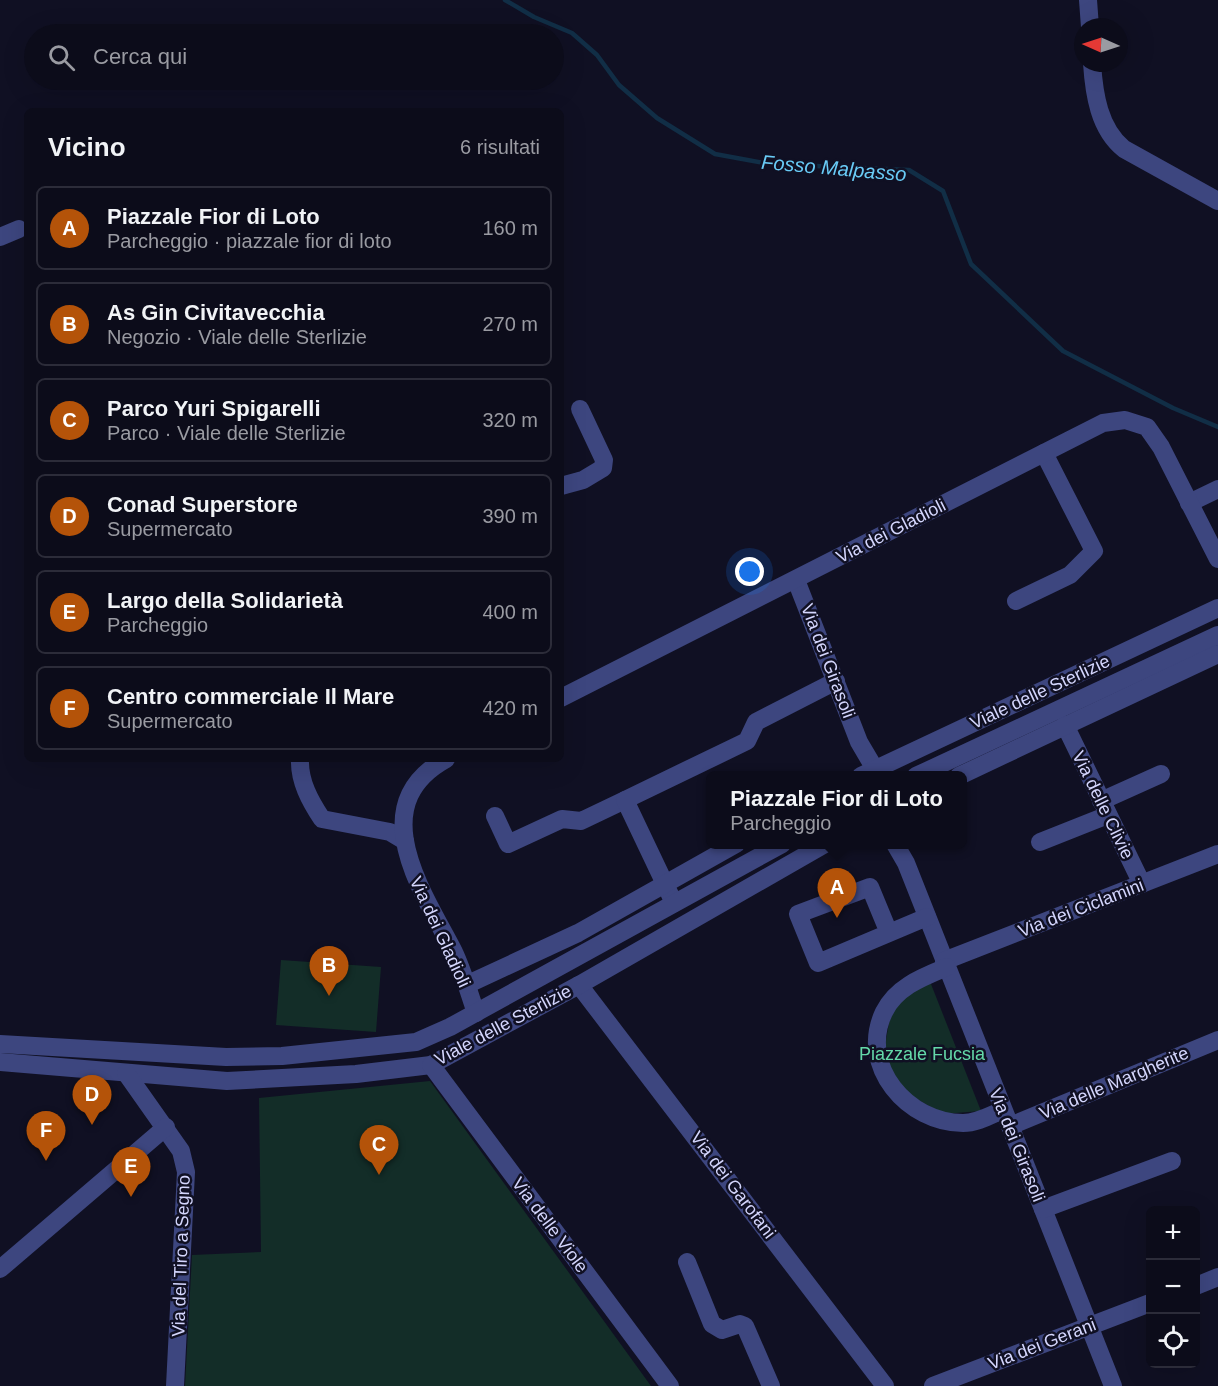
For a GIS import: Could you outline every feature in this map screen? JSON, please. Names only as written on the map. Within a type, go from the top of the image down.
[{"type":"street","points":[[1088,0],[1089,18]]},
{"type":"street","points":[[1092,72],[1102,119],[1111,139],[1124,149],[1218,201]]},
{"type":"street","points":[[0,237],[19,230]]},
{"type":"street","points":[[564,485],[583,480],[603,468],[604,460],[580,409]]},
{"type":"street","name":"Via dei Gladioli","points":[[564,696],[1102,423],[1125,420],[1147,427],[1218,559]]},
{"type":"street","points":[[1016,602],[1070,576],[1094,551],[1044,453]]},
{"type":"street","points":[[1189,503],[1218,489]]},
{"type":"street","name":"Via dei Girasoli","points":[[796,580],[860,742],[868,771]]},
{"type":"street","name":"Viale delle Sterlizie","points":[[875,771],[1218,608]]},
{"type":"street","name":"Viale delle Sterlizie","points":[[927,771],[1218,635]]},
{"type":"street","points":[[967,772],[1065,725],[1217,657]]},
{"type":"street","points":[[495,816],[508,844],[562,819],[581,821],[747,741],[756,722],[836,681]]},
{"type":"street","name":"Via delle Clivie","points":[[1065,725],[1142,884]]},
{"type":"street","points":[[298,762],[300,776],[312,804],[322,819],[390,832],[405,841]]},
{"type":"street","name":"Via dei Gladioli","points":[[442,762],[417,783],[408,800],[404,825],[407,859],[421,893],[454,954],[476,1013]]},
{"type":"street","points":[[1040,842],[1161,774]]},
{"type":"street","points":[[625,800],[674,903]]},
{"type":"street","points":[[466,985],[578,933],[727,849]]},
{"type":"street","name":"Viale delle Sterlizie","points":[[0,1044],[226,1057],[282,1056],[416,1042],[476,1013],[773,849]]},
{"type":"street","name":"Viale delle Sterlizie","points":[[0,1062],[226,1081],[356,1074],[431,1065],[579,985],[816,849]]},
{"type":"street","name":"Via dei Girasoli","points":[[898,849],[906,863],[1113,1386]]},
{"type":"street","name":"Via dei Girasoli","points":[[904,849],[906,863]]},
{"type":"street","name":"Via dei Ciclamini","points":[[946,964],[1142,884],[1216,860]]},
{"type":"street","points":[[889,933],[870,887],[798,914],[818,963],[927,917]]},
{"type":"street","points":[[946,964],[903,989],[884,1012],[878,1034],[879,1053],[884,1071],[892,1090],[907,1105],[925,1114],[964,1123],[1006,1118]]},
{"type":"street","name":"Via dei Garofani","points":[[579,985],[885,1386]]},
{"type":"street","name":"Via delle Margherite","points":[[1006,1118],[1218,1040]]},
{"type":"street","name":"Via delle Viole","points":[[431,1065],[670,1386]]},
{"type":"street","name":"Via del Tiro a Segno","points":[[126,1073],[181,1150],[186,1172],[175,1386]]},
{"type":"street","points":[[0,1269],[166,1127]]},
{"type":"street","points":[[1043,1209],[1172,1161]]},
{"type":"street","points":[[687,1262],[712,1324],[722,1330],[740,1324],[745,1326],[771,1386]]},
{"type":"street","points":[[1200,1284],[1218,1277]]},
{"type":"street","name":"Via dei Gerani","points":[[933,1386],[1146,1305]]},
{"type":"green space","points":[[281,960],[381,967],[376,1032],[276,1025]]},
{"type":"green space","name":"Piazzale Fucsia","points":[[929,979],[981,1111],[943,1114],[901,1090],[888,1064],[885,1046],[894,1009],[906,994]]},
{"type":"green space","points":[[430,1081],[651,1386],[185,1386],[192,1255],[261,1252],[259,1098]]},
{"type":"waterway","name":"Fosso Malpasso","points":[[505,0],[551,24]]},
{"type":"waterway","name":"Fosso Malpasso","points":[[564,30],[572,33],[597,55],[619,85],[657,118],[715,154],[769,164],[909,170],[943,191],[971,264],[1063,351],[1173,408],[1218,427]]},
{"type":"place","name":"Piazzale Fior di Loto","points":[[837,918]]},
{"type":"place","name":"As Gin Civitavecchia","points":[[329,996]]},
{"type":"place","name":"Conad Superstore","points":[[92,1125]]},
{"type":"place","name":"Centro commerciale Il Mare","points":[[46,1161]]},
{"type":"place","name":"Parco Yuri Spigarelli","points":[[379,1175]]},
{"type":"place","name":"Largo della Solidarietà","points":[[131,1197]]}]
